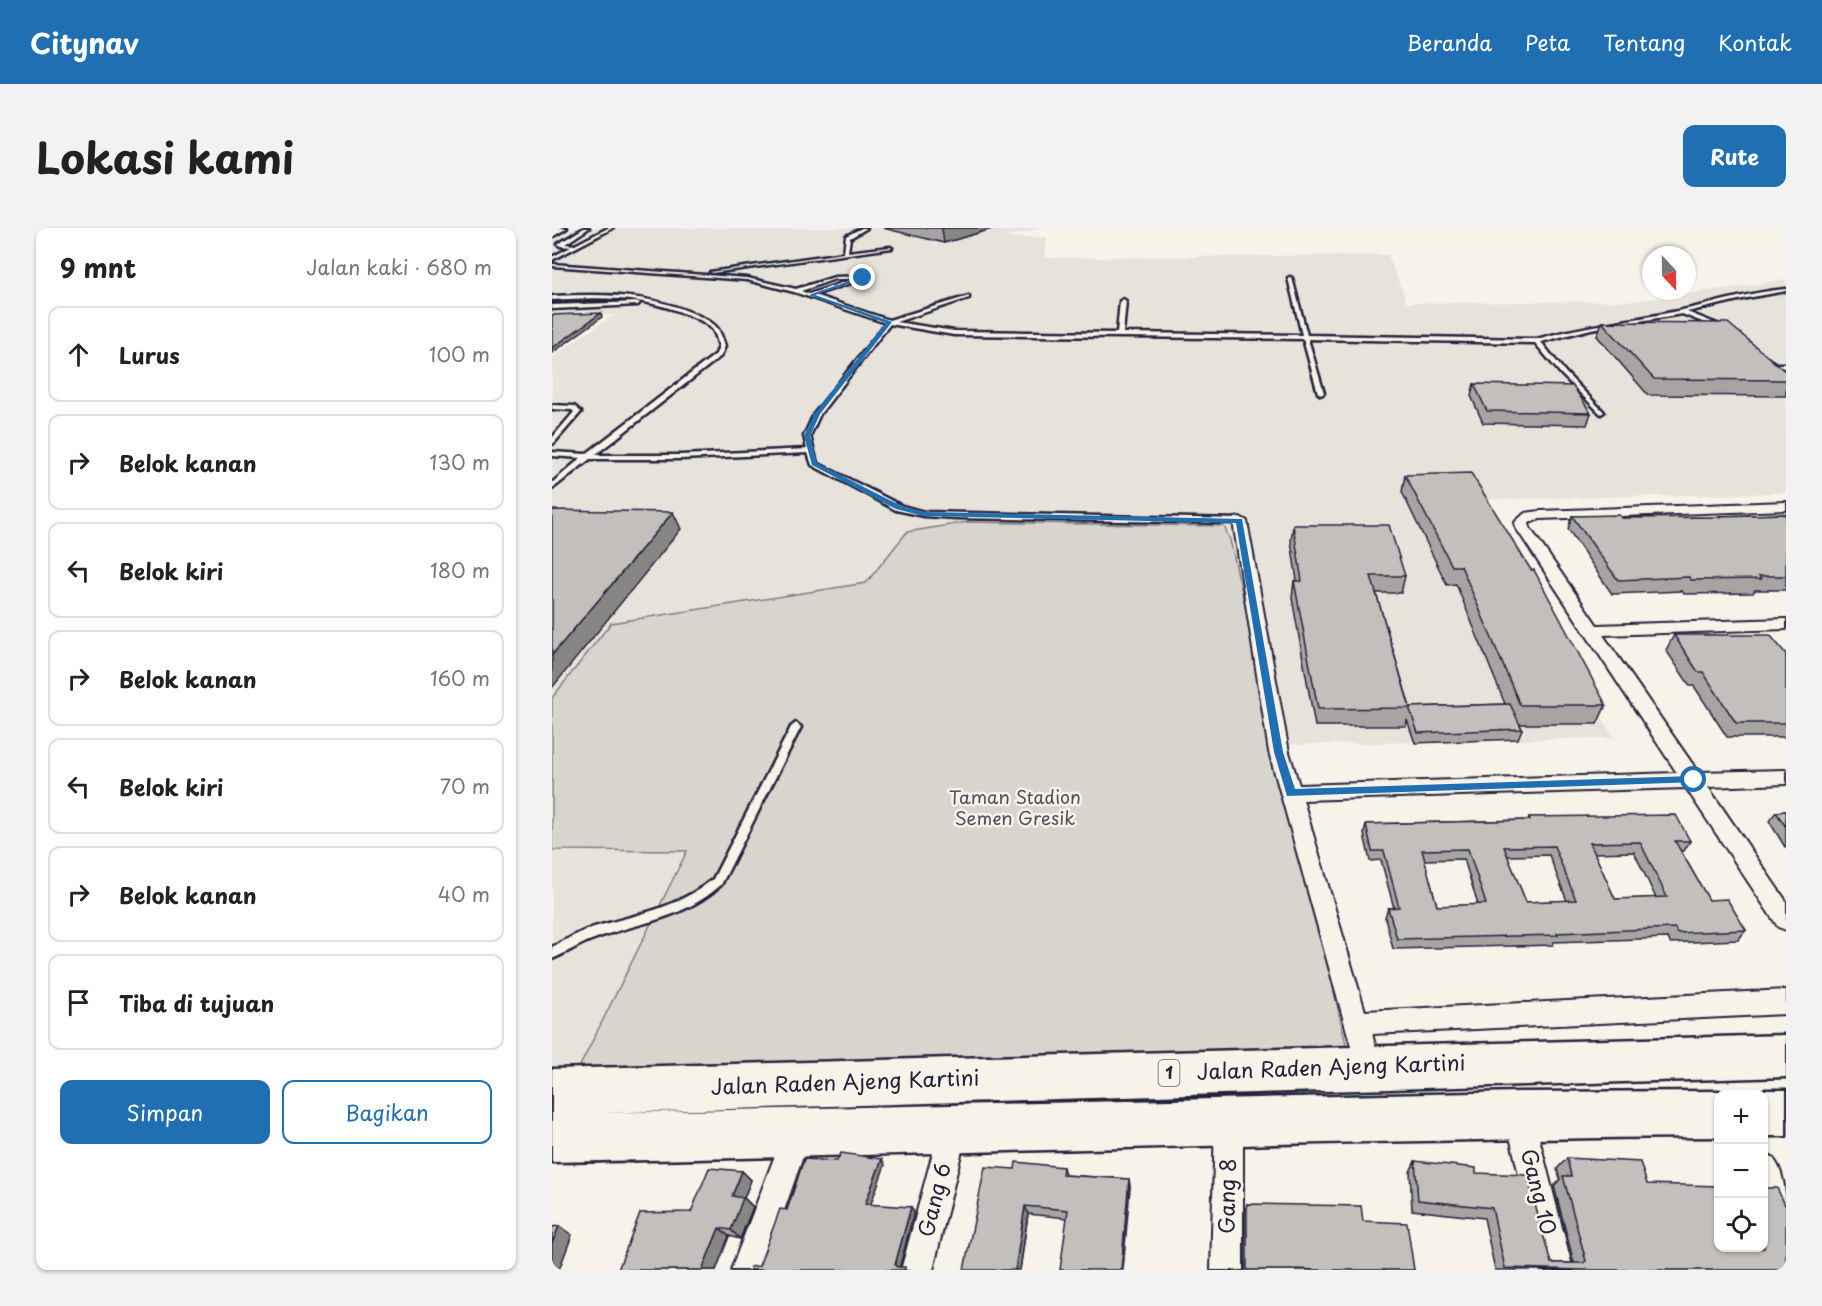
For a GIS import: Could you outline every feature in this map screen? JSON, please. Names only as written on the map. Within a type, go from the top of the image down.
[{"type":"highway","points":[[552,232],[560,228]]},
{"type":"highway","name":"Jalan Raden Ajeng Kartini","points":[[552,1092],[1368,1066],[1786,1056]]},
{"type":"highway","points":[[552,1138],[797,1134],[1519,1115],[1714,1114]]},
{"type":"street","points":[[1786,506],[1540,515],[1522,522],[1523,528],[1786,920]]},
{"type":"street","points":[[1240,521],[1278,752],[1368,1066]]},
{"type":"street","points":[[1592,630],[1786,624]]},
{"type":"street","points":[[1291,793],[1786,777]]},
{"type":"street","points":[[1357,1023],[1786,1002]]},
{"type":"street","name":"Gang 10","points":[[1519,1115],[1557,1270]]},
{"type":"street","name":"Gang 8","points":[[1227,1270],[1228,1122]]},
{"type":"street","name":"Gang 6","points":[[917,1270],[953,1130]]},
{"type":"street","points":[[747,1270],[797,1134]]},
{"type":"street","points":[[1768,1173],[1786,1208]]},
{"type":"lane","points":[[577,246],[560,245],[587,228]]},
{"type":"lane","points":[[552,259],[611,228]]},
{"type":"lane","points":[[846,254],[849,237],[865,228]]},
{"type":"lane","points":[[686,275],[890,248]]},
{"type":"lane","points":[[552,265],[747,279],[811,295],[889,322],[954,333],[1120,331],[1537,341],[1605,325],[1682,312],[1746,295],[1786,290]]},
{"type":"lane","points":[[747,279],[753,267]]},
{"type":"lane","points":[[796,291],[835,278],[864,277],[811,295]]},
{"type":"lane","points":[[1290,278],[1321,393]]},
{"type":"lane","points":[[552,298],[622,297],[695,315],[716,330],[723,346],[719,355],[552,487]]},
{"type":"lane","points":[[967,297],[889,322],[817,414],[807,436],[814,464],[899,508],[924,514],[1240,521]]},
{"type":"lane","points":[[1120,331],[1123,301]]},
{"type":"lane","points":[[552,307],[647,302]]},
{"type":"lane","points":[[1682,312],[1703,319],[1732,335]]},
{"type":"lane","points":[[1537,341],[1563,373],[1601,412]]},
{"type":"lane","points":[[1758,353],[1786,374]]},
{"type":"lane","points":[[1775,366],[1786,366]]},
{"type":"lane","points":[[552,407],[574,408],[578,412],[552,442]]},
{"type":"lane","points":[[552,454],[586,458],[810,451]]},
{"type":"lane","points":[[552,953],[592,934],[681,907],[706,893],[717,882],[796,727]]},
{"type":"shaded area","points":[[574,228],[1040,228],[1003,238],[1047,237],[1045,258],[1388,255],[1407,303],[1696,300],[1696,293],[1786,280],[1786,493],[1473,500],[1614,738],[1278,745],[1352,1070],[552,1086],[552,357],[613,315],[552,317],[552,241]]},
{"type":"green space","name":"Taman Stadion Semen Gresik","points":[[968,522],[1224,526],[1230,540],[1352,1070],[570,1086],[687,851],[552,850],[552,698],[611,623],[866,583],[907,532]]},
{"type":"building","points":[[601,313],[552,348],[552,315]]},
{"type":"building","points":[[1602,322],[1728,323],[1786,372],[1786,380],[1654,379]]},
{"type":"building","points":[[1474,384],[1573,386],[1591,413],[1487,411]]},
{"type":"building","points":[[1471,473],[1531,570],[1534,570],[1606,705],[1520,705],[1461,566],[1452,566],[1405,475]]},
{"type":"building","points":[[552,510],[673,512],[552,655]]},
{"type":"building","points":[[1786,514],[1786,576],[1759,576],[1761,579],[1691,580],[1689,577],[1618,580],[1572,516],[1619,515],[1622,518]]},
{"type":"building","points":[[1293,525],[1389,525],[1405,576],[1371,576],[1410,708],[1318,709],[1294,581],[1302,581]]},
{"type":"building","points":[[1674,635],[1770,635],[1786,654],[1786,723],[1736,723],[1703,672],[1698,672]]},
{"type":"building","points":[[1510,704],[1522,729],[1418,733],[1410,710],[1410,707]]},
{"type":"building","points":[[1786,811],[1786,827],[1776,812]]},
{"type":"building","points":[[1676,815],[1690,841],[1675,841],[1709,900],[1727,899],[1746,930],[1677,933],[1675,928],[1557,933],[1558,935],[1397,939],[1388,908],[1399,907],[1384,851],[1372,851],[1366,824],[1530,820],[1529,817]],"holes":[[[1640,842],[1667,897],[1615,899],[1590,843]],[[1554,846],[1576,900],[1526,902],[1504,847]],[[1468,849],[1486,904],[1437,906],[1422,850]]]},
{"type":"building","points":[[841,1153],[882,1159],[865,1204],[911,1207],[895,1265],[905,1267],[905,1270],[750,1270],[750,1267],[759,1266],[780,1209],[787,1210],[804,1159],[837,1161]]},
{"type":"building","points":[[1567,1158],[1640,1162],[1647,1184],[1714,1186],[1714,1252],[1768,1252],[1768,1188],[1777,1188],[1786,1207],[1786,1270],[1505,1268],[1492,1208],[1418,1200],[1415,1161],[1476,1168],[1476,1173],[1527,1175],[1551,1263],[1583,1263],[1586,1261],[1563,1176],[1571,1176]]},
{"type":"building","points":[[1016,1162],[1063,1167],[1062,1175],[1129,1179],[1121,1270],[1060,1270],[1068,1210],[1025,1206],[1015,1270],[964,1270],[985,1167],[1015,1169]]},
{"type":"building","points":[[709,1168],[742,1171],[732,1196],[743,1198],[731,1230],[719,1228],[702,1270],[618,1270],[640,1213],[691,1212]]},
{"type":"building","points":[[1247,1204],[1361,1206],[1363,1221],[1407,1223],[1414,1270],[1247,1270]]},
{"type":"building","points":[[559,1226],[552,1243],[552,1227]]},
{"type":"route","points":[[863,278],[811,295],[889,322],[817,414],[807,436],[814,464],[899,508],[924,514],[1240,521],[1278,752],[1291,793],[1694,780]]}]
